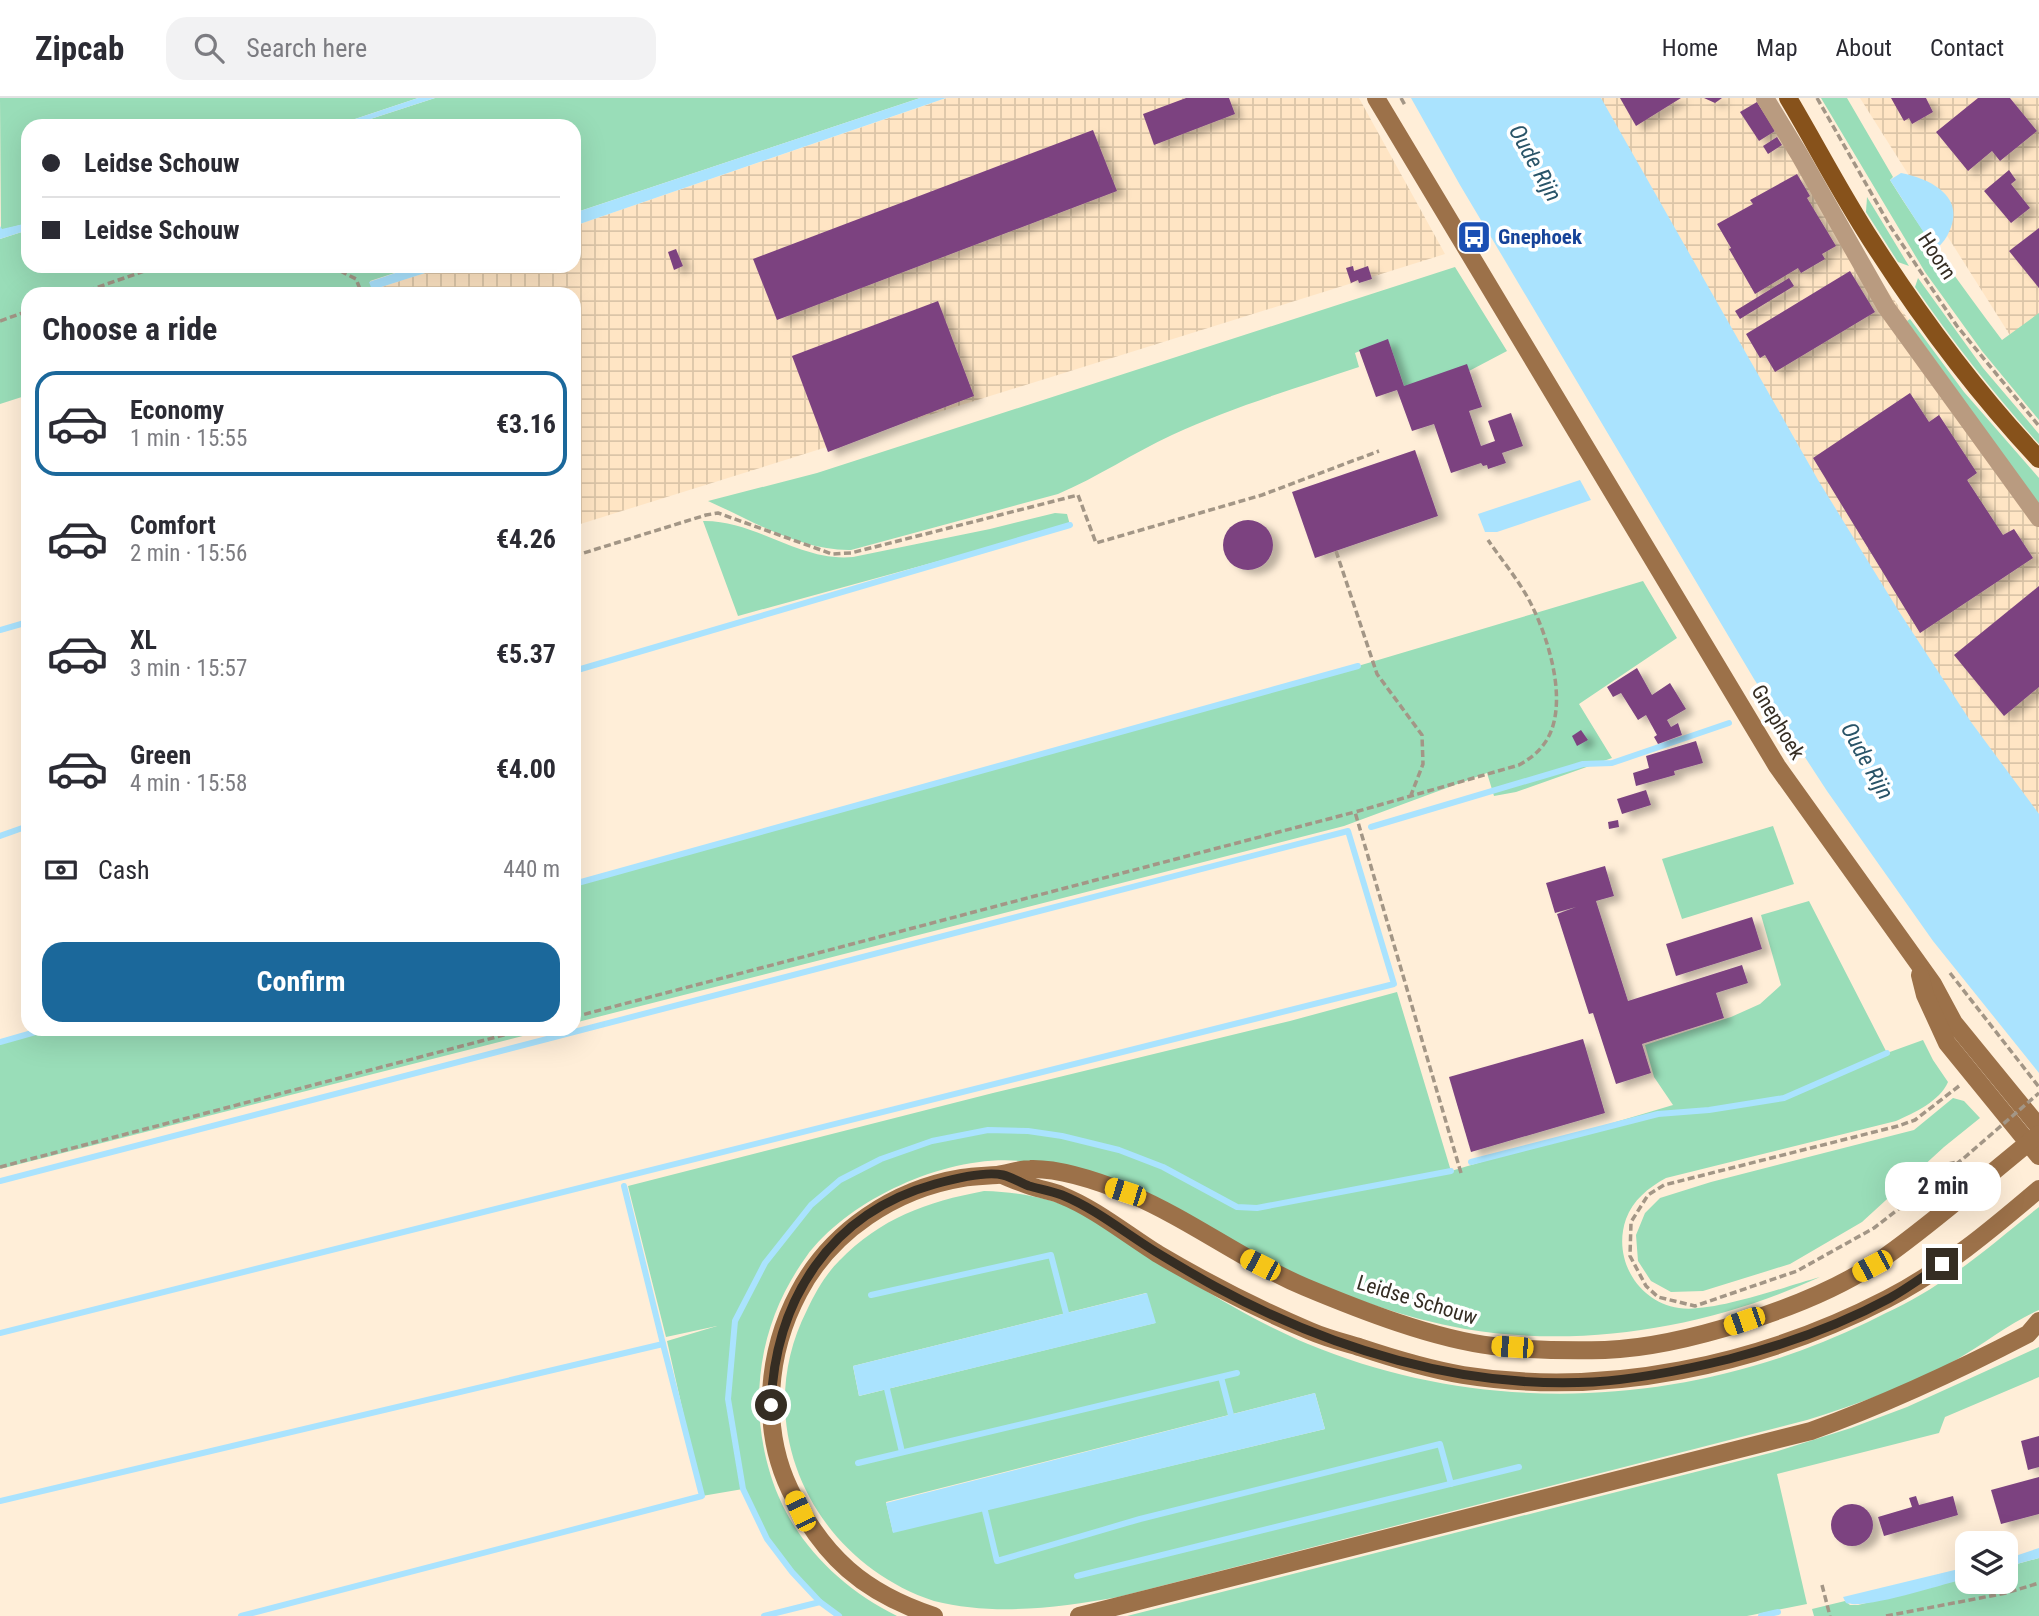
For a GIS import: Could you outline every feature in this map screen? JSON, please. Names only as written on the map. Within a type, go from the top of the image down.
[{"type":"main road","points":[[1788,98],[1807,149],[1907,293],[1959,367],[2039,459]]},
{"type":"street","name":"Gnephoek","points":[[1376,98],[1777,766],[1933,984],[1954,1023],[2039,1127]]},
{"type":"street","points":[[1765,98],[1807,149],[1886,307],[2039,518]]},
{"type":"street","points":[[1886,307],[1907,293]]},
{"type":"street","name":"Gnephoek","points":[[1917,964],[1925,995],[1947,1043],[2039,1156]]},
{"type":"street","name":"Leidse Schouw","points":[[934,1616],[901,1605],[875,1589],[844,1567],[820,1541],[800,1511],[786,1481],[775,1445],[771,1405],[772,1373],[783,1327],[801,1287],[822,1257],[853,1227],[884,1205],[925,1187],[965,1178],[1002,1175],[1030,1169],[1073,1176],[1125,1192],[1304,1287],[1398,1322],[1490,1345],[1607,1350],[1650,1345],[1724,1328],[1804,1300],[1872,1266],[2039,1134]]},
{"type":"street","name":"Leidse Schouw","points":[[1002,1175],[1060,1194],[1218,1288],[1312,1332],[1385,1356],[1462,1375],[1524,1381],[1594,1382],[1681,1371],[1810,1334],[1888,1298],[1942,1264],[2039,1189]]},
{"type":"street","points":[[1079,1616],[1811,1431],[1928,1385],[2035,1330]]},
{"type":"path","name":"Hoorn","points":[[1817,98],[1891,226],[1956,326],[2039,426]]},
{"type":"path","points":[[98,287],[139,273]]},
{"type":"path","points":[[344,273],[356,279],[359,287]]},
{"type":"path","points":[[0,321],[21,314]]},
{"type":"path","points":[[581,554],[718,513],[832,554],[851,553],[1078,495],[1096,543],[1262,495],[1379,451]]},
{"type":"path","points":[[581,1015],[1355,812],[1519,765],[1534,756],[1546,742],[1553,722],[1556,689],[1549,648],[1532,606],[1488,540]]},
{"type":"path","points":[[1336,551],[1377,674],[1422,735],[1423,764],[1411,795]]},
{"type":"path","points":[[1355,812],[1461,1173]]},
{"type":"path","points":[[1971,1001],[2039,1087]]},
{"type":"path","points":[[0,1167],[500,1036]]},
{"type":"path","points":[[1959,1086],[1915,1120],[1898,1126],[1664,1185],[1648,1195],[1631,1222],[1630,1256],[1646,1286],[1658,1297],[1695,1306],[1797,1271],[1874,1228],[1964,1158],[2039,1093]]},
{"type":"path","points":[[1959,1162],[1965,1170]]},
{"type":"path","points":[[1907,1173],[1959,1162]]},
{"type":"path","points":[[1886,1616],[2006,1593],[2039,1583]]},
{"type":"path","points":[[1822,1585],[1830,1616]]},
{"type":"shaded area","points":[[947,98],[1359,98],[1445,254],[581,524],[581,287],[381,287],[425,273],[581,273],[581,224]]},
{"type":"shaded area","points":[[1579,98],[1766,98],[1854,245],[2039,498],[2039,821],[1861,578]]},
{"type":"shaded area","points":[[1860,98],[2039,98],[2039,377],[2032,370]]},
{"type":"green space","points":[[0,98],[418,98],[355,119],[21,119],[21,225],[1,230]]},
{"type":"green space","points":[[435,98],[920,98],[581,211],[581,119],[370,119]]},
{"type":"green space","points":[[1821,98],[1847,98],[1893,177],[1890,180],[1903,201],[2002,340],[2039,313],[2039,420],[1982,351],[1925,272]]},
{"type":"green space","points":[[1867,197],[1909,266],[1898,262],[1866,212]]},
{"type":"green space","points":[[21,232],[21,273],[395,273],[370,281],[371,287],[21,287],[21,397],[0,404],[0,239]]},
{"type":"green space","points":[[1455,267],[1507,351],[1469,371],[1406,392],[1388,340],[1355,353],[1359,367],[1265,398],[1195,425],[1058,494],[851,550],[814,546],[796,540],[708,501],[817,473]]},
{"type":"green space","points":[[1918,278],[1983,368],[2039,434],[2039,444],[1944,328],[1915,287]]},
{"type":"green space","points":[[1910,319],[1964,392],[2039,478],[2039,505],[1907,321]]},
{"type":"green space","points":[[1055,513],[1067,514],[1070,525],[738,616],[703,521],[741,527],[814,553],[853,557]]},
{"type":"green space","points":[[1643,581],[1677,638],[1579,704],[1612,758],[1516,792],[1494,796],[1487,773],[1344,826],[581,1021],[581,883],[1358,666]]},
{"type":"green space","points":[[1773,826],[1794,884],[1682,919],[1662,859]]},
{"type":"green space","points":[[1809,901],[1887,1053],[1923,1040],[1948,1082],[1933,1101],[1896,1121],[1666,1178],[1647,1190],[1633,1206],[1626,1219],[1623,1249],[1632,1276],[1641,1288],[1664,1304],[1679,1308],[1693,1309],[1729,1303],[1820,1277],[1735,1309],[1691,1321],[1601,1335],[1510,1335],[1440,1324],[1369,1304],[1264,1259],[1179,1211],[1144,1196],[1028,1162],[999,1160],[968,1164],[937,1171],[906,1183],[849,1215],[825,1235],[791,1280],[769,1330],[763,1357],[759,1411],[762,1438],[776,1491],[787,1514],[800,1535],[834,1573],[853,1589],[897,1616],[839,1616],[820,1602],[792,1572],[767,1539],[743,1489],[702,1496],[667,1341],[717,1326],[666,1337],[628,1186],[1397,992],[1451,1171],[1673,1105],[1654,1077],[1645,1045],[1731,1017],[1760,1004],[1781,985],[1761,915]]},
{"type":"green space","points":[[22,1036],[522,1036],[0,1169],[0,1042]]},
{"type":"green space","points":[[1953,1098],[1964,1101],[1980,1118],[1862,1222],[1790,1264],[1703,1291],[1671,1292],[1651,1281],[1638,1261],[1636,1235],[1645,1213],[1660,1198],[1711,1182],[1914,1130]]},
{"type":"green space","points":[[984,1191],[1023,1194],[1060,1203],[1084,1213],[1222,1300],[1279,1331],[1377,1368],[1447,1384],[1519,1392],[1590,1393],[1662,1386],[1732,1372],[1801,1350],[1868,1322],[1921,1295],[1964,1266],[2039,1207],[2039,1310],[1956,1360],[1920,1378],[1807,1420],[1118,1597],[1026,1609],[957,1606],[934,1601],[891,1582],[855,1555],[825,1522],[803,1484],[789,1443],[785,1399],[791,1354],[807,1310],[834,1266],[871,1233],[906,1214]],"holes":[[[1146,1293],[1155,1323],[859,1396],[853,1366]],[[1315,1393],[1325,1429],[893,1532],[886,1502]]]},
{"type":"green space","points":[[2039,1347],[2039,1377],[1945,1417],[1939,1433],[1777,1474],[1807,1604],[1747,1616],[1127,1616],[1778,1451],[1907,1407]]},
{"type":"green space","points":[[2039,1558],[2039,1616],[1814,1616],[1812,1609],[1845,1601],[1850,1605],[1858,1605],[1955,1581],[1955,1594],[2018,1594],[2018,1564]]},
{"type":"water","points":[[418,98],[435,98],[370,119],[355,119]]},
{"type":"water","points":[[920,98],[946,98],[581,224],[581,211]]},
{"type":"water","name":"Oude Rijn","points":[[1411,98],[1601,98],[1818,480],[1971,722],[2039,814],[2039,1073],[1933,941],[1827,791],[1754,679]]},
{"type":"water","points":[[1901,173],[1931,184],[1947,197],[1952,205],[1951,227],[1945,240],[1935,250],[1890,180]]},
{"type":"water","points":[[21,225],[21,232],[0,239],[0,226],[2,229]]},
{"type":"water","points":[[395,273],[425,273],[381,287],[371,287],[369,282]]},
{"type":"water","points":[[1580,480],[1591,500],[1497,532],[1485,532],[1478,514]]},
{"type":"water","points":[[1147,1293],[1156,1323],[859,1396],[853,1366]]},
{"type":"water","points":[[1315,1393],[1325,1429],[893,1533],[886,1503]]},
{"type":"water","points":[[2039,1548],[2039,1558],[2018,1564],[2018,1555]]},
{"type":"water","points":[[1955,1570],[1955,1581],[1905,1595],[1855,1604],[1846,1603],[1843,1597]]},
{"type":"building","points":[[1186,98],[1229,98],[1235,114],[1154,145],[1143,114]]},
{"type":"building","points":[[1620,98],[1681,98],[1636,126]]},
{"type":"building","points":[[1704,98],[1722,98],[1715,103]]},
{"type":"building","points":[[1891,98],[1926,98],[1933,112],[1912,124],[1909,118],[1904,121]]},
{"type":"building","points":[[1978,98],[2010,98],[2037,131],[2000,161],[1992,151],[1968,171],[1936,132]]},
{"type":"building","points":[[1757,102],[1775,131],[1759,141],[1740,112]]},
{"type":"building","points":[[1093,130],[1117,191],[777,320],[753,259]]},
{"type":"building","points":[[1777,137],[1782,145],[1768,154],[1763,146]]},
{"type":"building","points":[[2009,170],[2016,180],[2011,184],[2030,208],[2011,223],[1984,191]]},
{"type":"building","points":[[1797,174],[1810,196],[1807,198],[1836,246],[1822,254],[1825,259],[1801,273],[1798,268],[1755,294],[1717,224],[1753,204],[1750,200]]},
{"type":"building","points":[[2039,228],[2039,288],[2009,251]]},
{"type":"building","points":[[676,249],[683,266],[674,270],[668,252]]},
{"type":"building","points":[[1353,266],[1354,271],[1368,266],[1372,279],[1351,283],[1346,268]]},
{"type":"building","points":[[1850,271],[1875,312],[1775,372],[1765,355],[1760,358],[1746,334]]},
{"type":"building","points":[[1789,278],[1794,286],[1740,319],[1735,311]]},
{"type":"building","points":[[938,301],[974,396],[828,452],[792,356]]},
{"type":"building","points":[[1388,339],[1404,386],[1467,364],[1482,407],[1469,411],[1481,446],[1495,441],[1488,421],[1511,413],[1523,446],[1502,453],[1506,463],[1488,469],[1487,465],[1483,466],[1481,463],[1451,473],[1434,424],[1412,431],[1397,390],[1376,397],[1359,350]]},
{"type":"building","points":[[1910,393],[1929,422],[1939,415],[1977,473],[1967,480],[2003,535],[2014,529],[2033,558],[1920,633],[1813,458]]},
{"type":"building","points":[[1415,450],[1438,516],[1315,558],[1292,492]]},
{"type":"building","points":[[1248,520],[1266,527],[1273,545],[1266,563],[1248,570],[1230,563],[1223,545],[1230,527]]},
{"type":"building","points":[[2039,586],[2039,687],[2004,716],[1954,655]]},
{"type":"building","points":[[1637,668],[1652,695],[1670,683],[1686,709],[1667,720],[1671,727],[1678,723],[1682,735],[1658,744],[1654,737],[1657,735],[1646,715],[1638,720],[1621,693],[1613,697],[1607,687]]},
{"type":"building","points":[[1581,730],[1588,740],[1577,746],[1572,736]]},
{"type":"building","points":[[1696,741],[1703,763],[1674,771],[1675,775],[1636,786],[1633,773],[1649,768],[1646,756]]},
{"type":"building","points":[[1646,790],[1651,805],[1622,814],[1617,799]]},
{"type":"building","points":[[1618,820],[1619,827],[1609,829],[1608,822]]},
{"type":"building","points":[[1605,866],[1614,896],[1596,901],[1628,1001],[1742,965],[1748,983],[1716,993],[1724,1018],[1642,1044],[1651,1073],[1616,1084],[1593,1013],[1589,1014],[1557,914],[1576,907],[1555,913],[1546,883]]},
{"type":"building","points":[[1752,917],[1762,949],[1676,976],[1666,944]]},
{"type":"building","points":[[1583,1039],[1605,1113],[1471,1152],[1449,1077]]},
{"type":"building","points":[[2039,1436],[2039,1467],[2028,1470],[2021,1441]]},
{"type":"building","points":[[2039,1477],[2039,1514],[2001,1524],[1991,1490]]},
{"type":"building","points":[[1916,1496],[1919,1505],[1953,1496],[1958,1515],[1884,1536],[1878,1517],[1912,1507],[1909,1498]]},
{"type":"building","points":[[1852,1504],[1867,1510],[1873,1525],[1867,1540],[1852,1546],[1837,1540],[1831,1525],[1837,1510]]},
{"type":"waterway","points":[[581,669],[1070,525]]},
{"type":"waterway","points":[[0,630],[21,624]]},
{"type":"waterway","points":[[581,882],[1358,666]]},
{"type":"waterway","points":[[1371,827],[1583,764],[1612,763],[1729,723]]},
{"type":"waterway","points":[[0,836],[21,828]]},
{"type":"waterway","points":[[0,1333],[1394,984],[1348,831],[581,1030]]},
{"type":"waterway","points":[[0,1042],[21,1036]]},
{"type":"waterway","points":[[0,1181],[558,1036]]},
{"type":"waterway","points":[[1471,1162],[1658,1114],[1709,1110],[1784,1098],[1887,1053]]},
{"type":"waterway","points":[[839,1616],[820,1602],[792,1572],[767,1539],[743,1489],[728,1399],[735,1321],[765,1263],[811,1205],[840,1180],[881,1159],[932,1141],[988,1130],[1028,1131],[1062,1136],[1119,1150],[1163,1167],[1237,1207],[1257,1208],[1451,1171]]},
{"type":"waterway","points":[[624,1186],[663,1344]]},
{"type":"waterway","points":[[871,1295],[1051,1255],[1066,1313]]},
{"type":"waterway","points":[[0,1501],[663,1344],[702,1496],[241,1616]]},
{"type":"waterway","points":[[858,1463],[1237,1373]]},
{"type":"waterway","points":[[1221,1377],[1231,1415]]},
{"type":"waterway","points":[[887,1389],[902,1452]]},
{"type":"waterway","points":[[985,1511],[997,1561],[1140,1519],[1440,1444],[1451,1484]]},
{"type":"waterway","points":[[1077,1576],[1519,1467]]},
{"type":"waterway","points":[[764,1616],[820,1602]]},
{"type":"waterway","points":[[1761,1616],[1778,1612]]},
{"type":"place","name":"Gnephoek","points":[[1474,237]]},
{"type":"route","points":[[771,1405],[772,1373],[785,1320],[801,1287],[822,1257],[853,1227],[884,1205],[925,1187],[965,1178],[1002,1175],[1060,1194],[1218,1288],[1312,1332],[1385,1356],[1462,1375],[1524,1381],[1594,1382],[1659,1374],[1753,1352],[1810,1334],[1888,1298],[1942,1264]]}]
